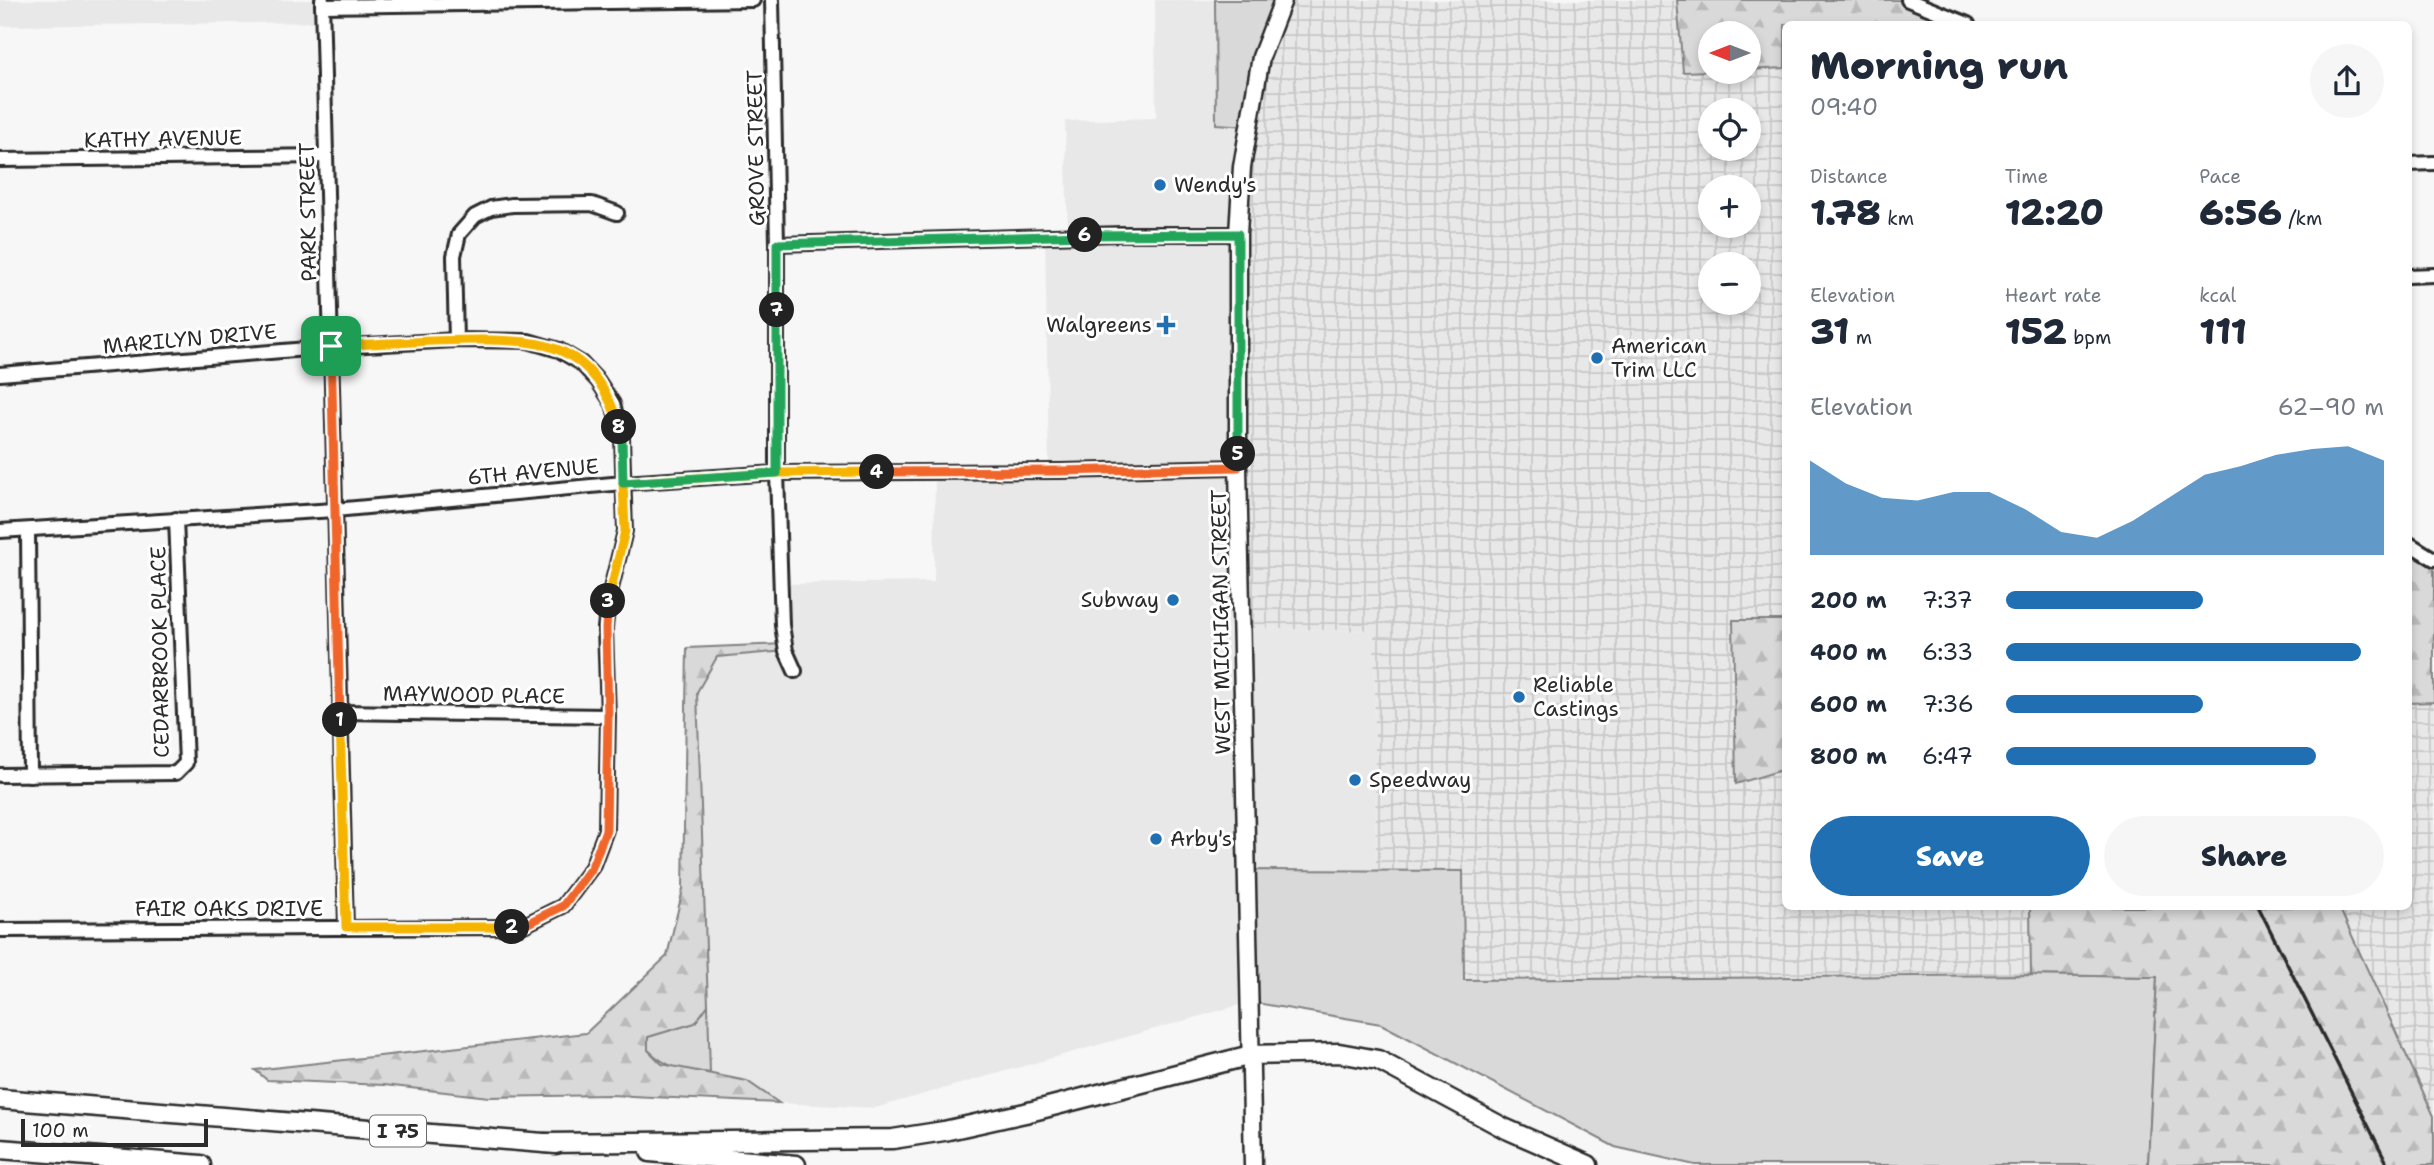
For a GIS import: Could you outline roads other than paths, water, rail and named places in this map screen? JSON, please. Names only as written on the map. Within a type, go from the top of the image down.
[{"type":"highway","points":[[544,1143],[893,1139],[1025,1113],[1251,1055],[1339,1053],[1378,1060],[1504,1128],[1588,1165]]},
{"type":"highway","name":"I 75","points":[[0,1099],[796,1165]]},
{"type":"highway","points":[[0,1149],[201,1165]]},
{"type":"main road","name":"WEST MICHIGAN STREET","points":[[1253,1159],[1238,467],[1238,234],[1242,167],[1261,57],[1283,0]]},
{"type":"street","points":[[322,3],[752,0]]},
{"type":"street","name":"GROVE STREET","points":[[772,0],[777,244],[777,473],[782,625],[786,651],[796,671]]},
{"type":"street","points":[[1908,0],[1960,21]]},
{"type":"street","name":"PARK STREET","points":[[322,3],[346,927]]},
{"type":"street","name":"KATHY AVENUE","points":[[0,160],[326,156]]},
{"type":"street","points":[[2412,163],[2434,163]]},
{"type":"street","points":[[456,340],[454,257],[459,234],[475,216],[491,208],[512,205],[592,204],[617,213]]},
{"type":"street","points":[[777,244],[1122,234],[1238,234]]},
{"type":"street","points":[[2412,276],[2434,275]]},
{"type":"street","name":"MARILYN DRIVE","points":[[0,374],[331,346],[456,340],[528,341],[559,350],[581,363],[598,381],[613,404],[622,437],[623,483]]},
{"type":"street","name":"6TH AVENUE","points":[[0,531],[335,510],[623,483],[777,473],[1238,467]]},
{"type":"street","name":"FAIR OAKS DRIVE","points":[[0,930],[520,927],[563,906],[592,867],[606,830],[606,628],[608,601],[625,531],[623,483]]},
{"type":"street","name":"CEDARBROOK PLACE","points":[[0,775],[176,773],[186,763],[176,520]]},
{"type":"street","points":[[28,530],[30,775]]},
{"type":"street","points":[[2412,545],[2434,559]]},
{"type":"street","name":"MAYWOOD PLACE","points":[[340,712],[608,716]]},
{"type":"railway","points":[[2260,910],[2388,1165]]},
{"type":"place","name":"Wendy's","points":[[1160,185]]},
{"type":"place","name":"Walgreens","points":[[1166,325]]},
{"type":"place","name":"American Trim LLC","points":[[1597,358]]},
{"type":"place","name":"Subway","points":[[1173,600]]},
{"type":"place","name":"Reliable Castings","points":[[1519,697]]},
{"type":"place","name":"Speedway","points":[[1355,780]]},
{"type":"place","name":"Arby's","points":[[1156,839]]}]
